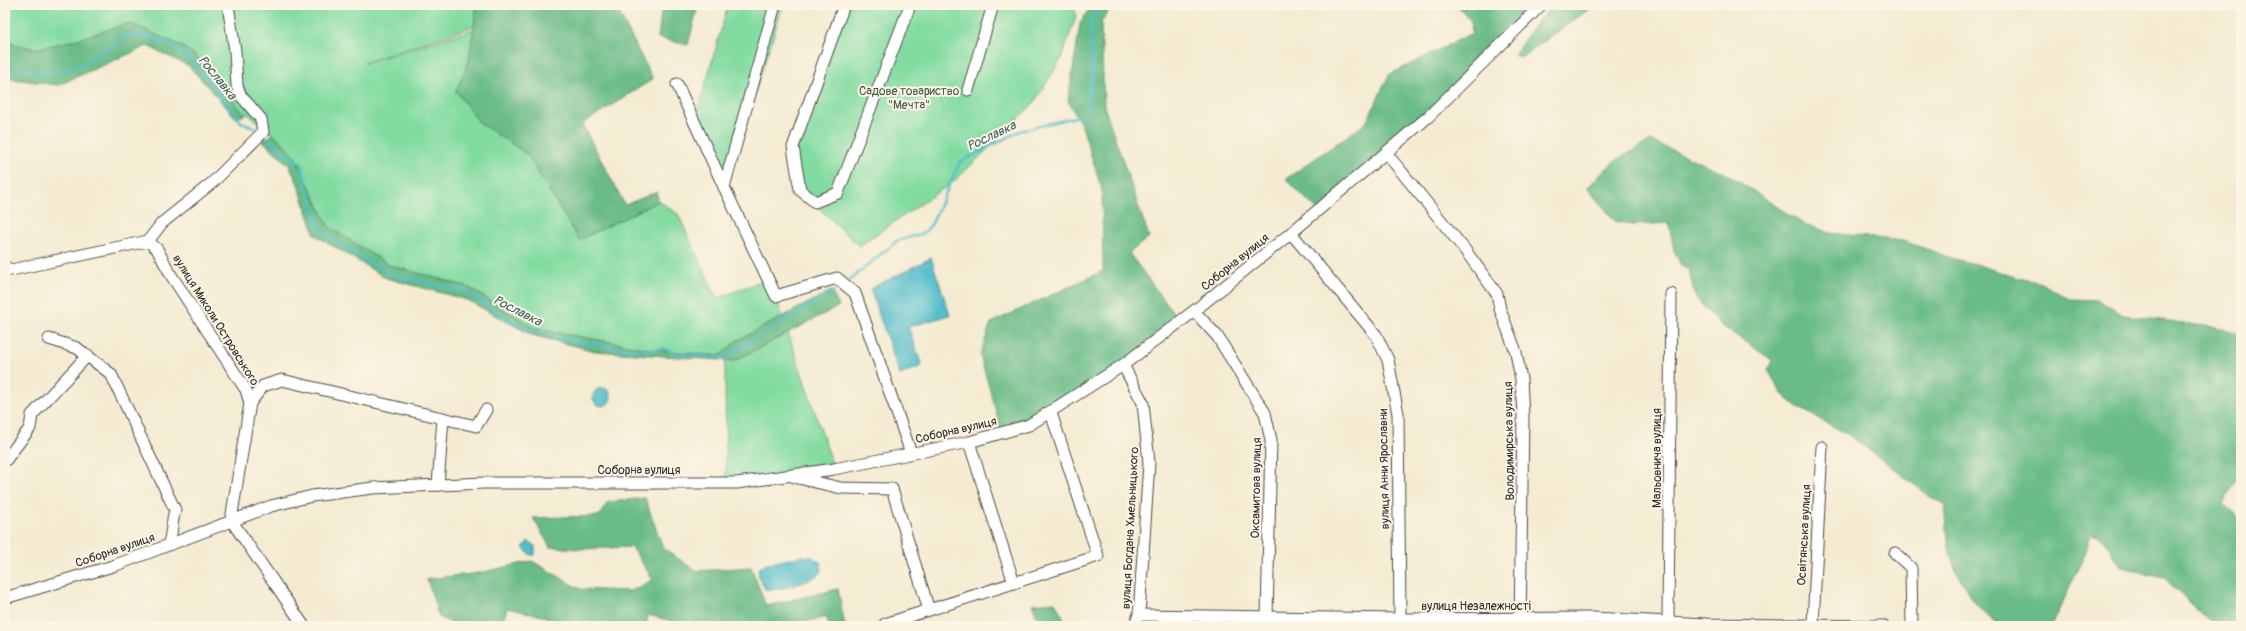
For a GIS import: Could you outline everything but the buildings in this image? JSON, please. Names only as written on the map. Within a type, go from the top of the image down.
[{"type":"street","points":[[5,267],[11,270],[148,241],[162,223],[213,182],[263,132],[261,120],[241,96],[237,86],[235,51],[228,5]]},
{"type":"street","points":[[724,187],[775,5]]},
{"type":"street","points":[[844,5],[794,147],[800,190],[815,202],[838,193],[910,5]]},
{"type":"street","points":[[968,90],[993,5]]},
{"type":"street","name":"Соборна вулиця","points":[[5,598],[116,565],[231,520],[271,506],[312,496],[373,488],[484,483],[737,483],[790,476],[969,442],[1030,425],[1052,413],[1123,365],[1292,233],[1387,154],[1428,117],[1541,5]]},
{"type":"street","points":[[676,84],[776,296],[837,278],[856,293],[911,453]]},
{"type":"street","name":"Володимирська вулиця","points":[[1387,154],[1465,250],[1497,294],[1500,309],[1516,352],[1521,379],[1523,416],[1520,622]]},
{"type":"street","name":"вулиця Анни Ярославни","points":[[1292,233],[1376,335],[1388,360],[1398,414],[1400,619]]},
{"type":"street","name":"вулиця Миколи Островського","points":[[148,241],[158,249],[171,275],[246,390],[250,403]]},
{"type":"street","name":"Мальовнича вулиця","points":[[1668,622],[1671,294]]},
{"type":"street","name":"Оксамитова вулиця","points":[[1194,311],[1217,336],[1265,413],[1271,440],[1267,617]]},
{"type":"street","points":[[48,339],[77,348],[111,374],[175,510],[172,519],[173,535],[168,545]]},
{"type":"street","points":[[5,461],[30,428],[32,415],[88,355]]},
{"type":"street","name":"вулиця Богдана Хмельницького","points":[[1123,365],[1143,403],[1149,463],[1139,615],[1134,626]]},
{"type":"street","name":"вулиця Миколи Островського","points":[[250,403],[263,386],[282,380],[476,426],[486,410]]},
{"type":"street","points":[[250,403],[231,520],[304,626]]},
{"type":"street","points":[[885,624],[1098,556],[1052,413]]},
{"type":"street","points":[[438,485],[443,418]]},
{"type":"street","points":[[969,442],[1014,583]]},
{"type":"street","name":"Освітянська вулиця","points":[[1813,624],[1822,447]]},
{"type":"street","points":[[790,476],[841,488],[892,489],[929,610]]},
{"type":"street","points":[[1895,553],[1911,568],[1912,626]]},
{"type":"street","name":"вулиця Незалежності","points":[[1139,615],[1520,622],[1593,618],[1668,622],[1883,626]]},
{"type":"green space","points":[[5,5],[477,5],[474,26],[364,63],[474,29],[469,61],[456,91],[480,123],[527,154],[579,240],[659,201],[678,214],[717,299],[768,278],[783,317],[733,343],[720,356],[655,350],[536,329],[468,287],[389,265],[329,227],[294,154],[273,134],[245,112],[245,115],[195,55],[179,45],[71,41],[35,49],[5,42]]},
{"type":"green space","points":[[477,5],[615,5],[653,79],[582,124],[625,205],[656,192],[659,201],[579,240],[527,154],[480,123],[456,91],[469,61]]},
{"type":"green space","points":[[662,5],[698,5],[688,45],[658,38]]},
{"type":"green space","points":[[728,5],[783,5],[725,187],[696,117]]},
{"type":"green space","name":"Садове товариство \"Мечта\"","points":[[844,5],[1074,5],[1076,17],[1060,61],[1033,104],[957,179],[859,246],[800,190],[793,147]]},
{"type":"green space","points":[[1091,5],[1112,5],[1101,23],[1104,106],[1149,237],[1129,253],[1180,322],[1089,388],[1002,433],[980,355],[991,323],[1103,271],[1102,190],[1082,126],[1068,101],[1080,24]]},
{"type":"green space","points":[[1457,5],[1527,5],[1428,117],[1318,211],[1286,179],[1366,123],[1389,75],[1472,33],[1471,21]]},
{"type":"green space","points":[[1553,5],[1595,5],[1522,57],[1514,55],[1532,28]]},
{"type":"green space","points":[[130,23],[179,45],[195,55],[245,115],[236,118],[189,66],[147,46],[58,85],[5,78],[5,42],[35,49],[71,41]]},
{"type":"green space","points":[[273,134],[294,154],[329,227],[389,265],[468,287],[536,329],[655,350],[720,356],[733,343],[831,291],[839,306],[734,361],[595,351],[532,335],[467,300],[386,278],[315,235],[298,184],[289,165],[263,141]]},
{"type":"green space","points":[[1651,141],[1729,175],[1800,222],[1830,233],[1903,241],[1955,259],[2018,278],[2039,282],[2069,299],[2098,300],[2123,315],[2212,327],[2237,333],[2241,336],[2241,473],[2223,503],[2241,520],[2241,626],[2215,626],[2163,577],[2121,567],[2104,539],[2090,533],[2082,562],[2051,626],[2007,626],[1994,621],[1986,615],[1971,597],[1954,566],[1949,545],[1945,505],[1928,495],[1852,437],[1796,406],[1782,394],[1768,370],[1772,360],[1719,324],[1695,297],[1689,269],[1682,267],[1674,251],[1669,223],[1632,225],[1615,221],[1587,188],[1613,162]]},
{"type":"green space","points":[[788,333],[834,469],[726,483],[725,361],[734,361]]},
{"type":"green space","points":[[645,498],[663,548],[696,571],[751,567],[766,606],[838,589],[845,626],[829,626],[827,617],[787,626],[673,626],[672,621],[648,615],[646,626],[545,626],[547,617],[507,608],[502,626],[457,626],[439,617],[427,579],[479,573],[532,561],[580,589],[630,591],[653,580],[632,547],[580,549],[550,547],[533,518],[599,516],[608,502]]},
{"type":"green space","points":[[1055,602],[1068,626],[1041,626],[1032,604]]},
{"type":"water","points":[[931,258],[950,315],[908,327],[922,366],[900,375],[870,289]]},
{"type":"water","points":[[598,388],[606,388],[611,393],[609,404],[606,406],[598,406],[593,401],[593,393]]},
{"type":"water","points":[[528,541],[535,546],[535,555],[530,555],[523,548]]},
{"type":"water","points":[[801,556],[812,557],[821,563],[822,571],[811,579],[795,585],[779,589],[765,589],[759,577],[758,569],[764,565]]},
{"type":"waterway","name":"Рославка","points":[[850,280],[897,241],[924,233],[931,225],[960,162],[1020,131],[1087,114],[1093,70],[1090,23],[1100,5]]},
{"type":"waterway","name":"Рославка","points":[[5,65],[46,74],[86,63],[125,36],[143,34],[169,44],[192,60],[241,122],[256,128]]},
{"type":"waterway","name":"Рославка","points":[[267,137],[288,156],[301,163],[318,224],[323,231],[339,244],[390,274],[466,292],[511,321],[534,332],[588,344],[596,343],[608,347],[642,351],[665,348],[676,354],[723,358],[839,288]]}]
